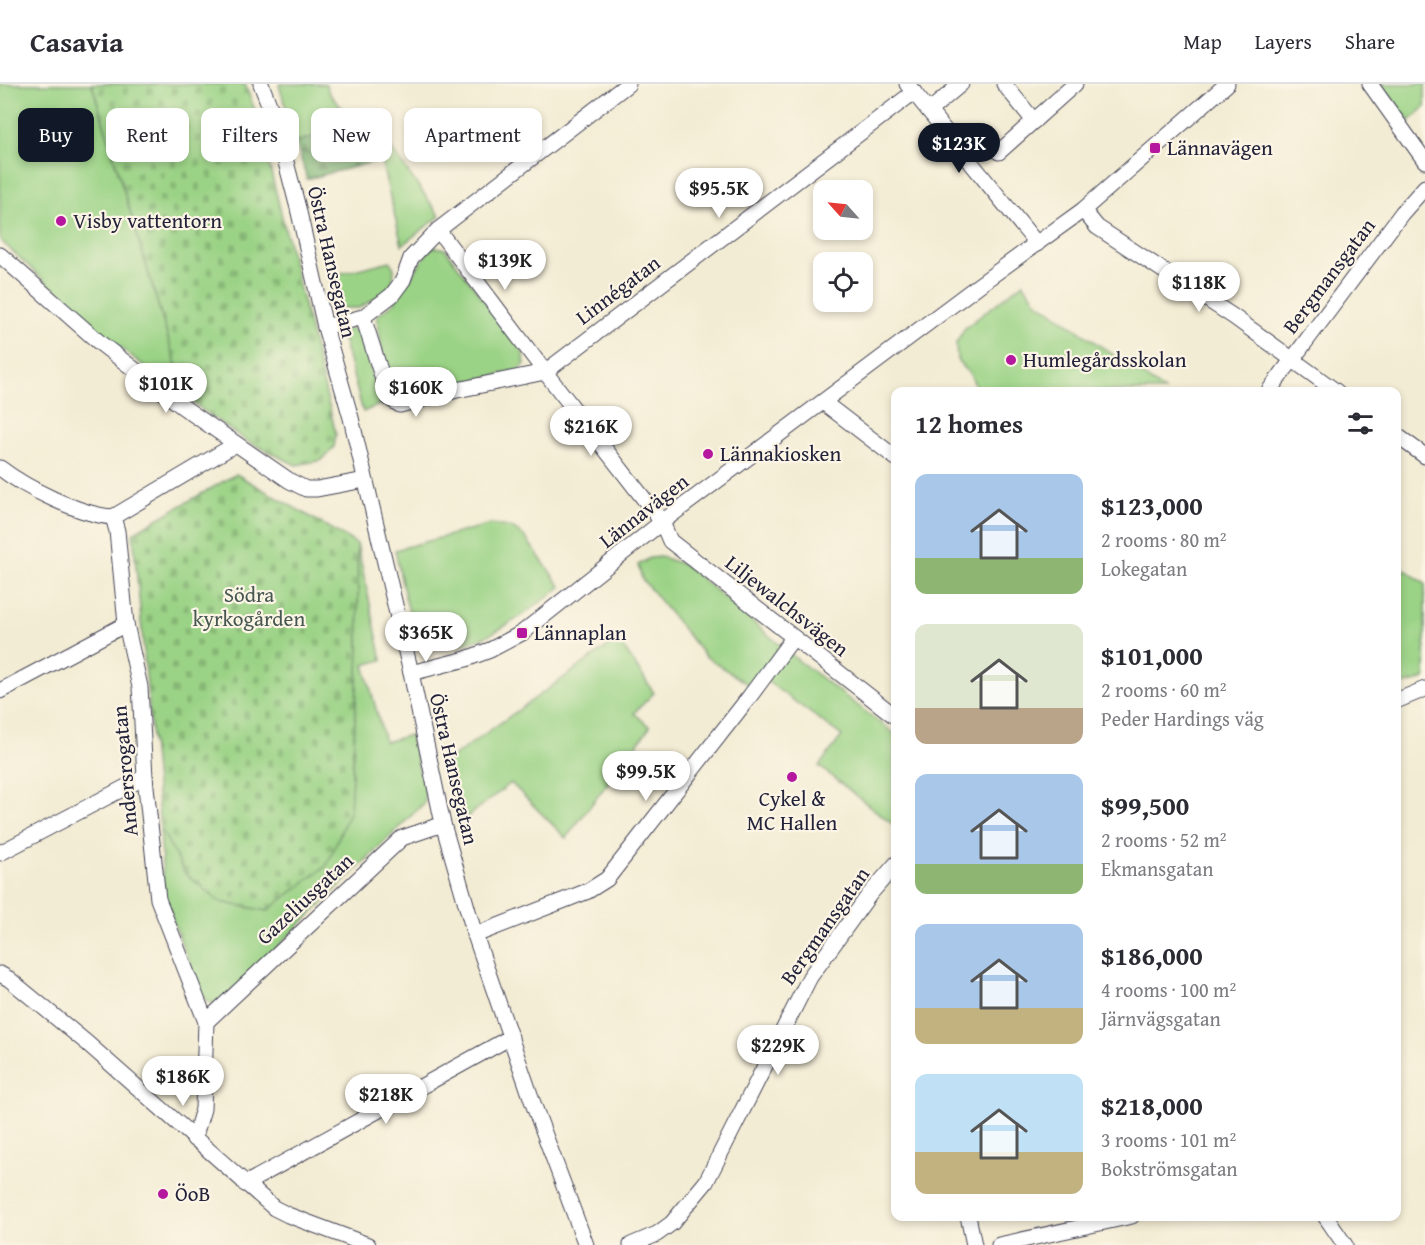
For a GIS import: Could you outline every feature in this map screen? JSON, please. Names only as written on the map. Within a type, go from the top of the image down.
[{"type":"street","name":"Östra Hansegatan","points":[[261,84],[275,120],[325,327],[351,418],[411,673],[443,824],[475,935],[586,1245]]},
{"type":"street","points":[[325,327],[363,316],[392,295],[403,280],[411,258],[438,230],[628,84]]},
{"type":"street","points":[[929,111],[962,84]]},
{"type":"street","points":[[1004,84],[1034,120]]},
{"type":"street","points":[[999,152],[1075,84]]},
{"type":"street","name":"Lännavägen","points":[[411,673],[466,659],[490,650],[522,633],[663,522],[1083,210],[1227,84]]},
{"type":"street","points":[[1370,84],[1425,161]]},
{"type":"street","points":[[910,88],[1037,244]]},
{"type":"street","name":"Linnégatan","points":[[363,316],[389,398],[400,405],[457,390],[545,372],[910,88]]},
{"type":"street","name":"Bergmansgatan","points":[[1272,387],[1402,213],[1425,187]]},
{"type":"street","points":[[1083,210],[1097,227],[1293,358],[1331,387]]},
{"type":"street","name":"Liljewalchsvägen","points":[[438,230],[545,372],[663,522],[670,541],[891,713]]},
{"type":"street","points":[[0,255],[100,343],[290,481],[306,489],[326,488],[365,480]]},
{"type":"street","points":[[823,402],[891,454]]},
{"type":"street","points":[[1401,439],[1425,456]]},
{"type":"street","points":[[0,468],[16,480],[67,504],[99,516],[113,517],[236,444]]},
{"type":"street","name":"Andersrogatan","points":[[113,517],[117,531],[126,624],[140,687],[158,899],[207,1022],[203,1109],[194,1139]]},
{"type":"street","points":[[0,691],[126,624]]},
{"type":"street","points":[[475,935],[588,891],[607,879],[793,638]]},
{"type":"street","points":[[1401,699],[1425,689]]},
{"type":"street","points":[[0,853],[146,777]]},
{"type":"street","name":"Gazeliusgatan","points":[[207,1022],[402,838],[443,824]]},
{"type":"street","name":"Bergmansgatan","points":[[631,1245],[657,1234],[672,1223],[706,1182],[810,977],[869,895],[891,870]]},
{"type":"street","points":[[0,974],[87,1043],[274,1208],[368,1245]]},
{"type":"street","points":[[245,1184],[511,1037]]},
{"type":"street","points":[[969,1221],[974,1245]]},
{"type":"street","points":[[999,1245],[1109,1221]]},
{"type":"street","points":[[1328,1221],[1345,1245]]},
{"type":"green space","points":[[0,84],[92,84],[106,131],[106,162],[115,162],[186,398],[104,335],[0,240]]},
{"type":"green space","points":[[92,84],[245,84],[254,108],[201,108],[201,162],[268,162],[336,434],[334,447],[322,460],[296,465],[245,440],[186,398],[115,162],[189,162],[189,108],[106,108],[106,131]]},
{"type":"green space","points":[[326,84],[329,93],[342,108],[311,108],[311,137],[299,141],[299,108],[286,108],[279,85]]},
{"type":"green space","points":[[1380,84],[1425,84],[1425,107],[1410,121]]},
{"type":"green space","points":[[311,137],[311,162],[373,162],[307,179],[299,152],[299,141]]},
{"type":"green space","points":[[392,150],[440,216],[402,245],[381,162],[392,162]]},
{"type":"green space","points":[[435,247],[445,249],[522,350],[525,364],[519,370],[415,394],[401,391],[392,382],[383,355],[377,316],[395,302],[429,250]]},
{"type":"green space","points":[[390,261],[394,269],[393,281],[384,293],[359,308],[342,308],[334,299],[330,276]]},
{"type":"green space","name":"Humlegårdsskolan","points":[[1023,283],[1036,301],[1159,387],[976,387],[970,374],[957,360],[956,343],[965,328]]},
{"type":"green space","points":[[346,329],[359,332],[381,404],[363,412],[342,334]]},
{"type":"green space","name":"Södra kyrkogården","points":[[236,474],[357,544],[359,652],[350,810],[327,865],[267,911],[220,902],[185,873],[160,827],[133,533]]},
{"type":"green space","points":[[491,524],[512,528],[525,537],[561,587],[530,610],[489,635],[448,647],[431,643],[413,623],[395,550]]},
{"type":"green space","points":[[357,544],[382,660],[364,665],[385,742],[410,735],[426,794],[424,803],[220,1003],[210,1003],[202,997],[164,897],[160,827],[185,873],[221,902],[268,911],[359,652]]},
{"type":"green space","points":[[661,557],[685,565],[799,661],[891,731],[891,823],[819,766],[842,736],[757,674],[750,686],[705,656],[642,579],[638,565],[650,558]]},
{"type":"green space","points":[[1401,567],[1425,584],[1425,679],[1401,685]]},
{"type":"green space","points":[[618,639],[654,693],[634,713],[650,727],[566,838],[511,783],[458,824],[447,761]]},
{"type":"place","name":"Lännavägen","points":[[1155,148]]},
{"type":"place","name":"Visby vattentorn","points":[[61,221]]},
{"type":"place","name":"Humlegårdsskolan","points":[[1011,360]]},
{"type":"place","name":"Lännakiosken","points":[[708,454]]},
{"type":"place","name":"Lännaplan","points":[[522,633]]},
{"type":"place","name":"Cykel & MC Hallen","points":[[792,777]]},
{"type":"place","name":"ÖoB","points":[[163,1194]]}]
